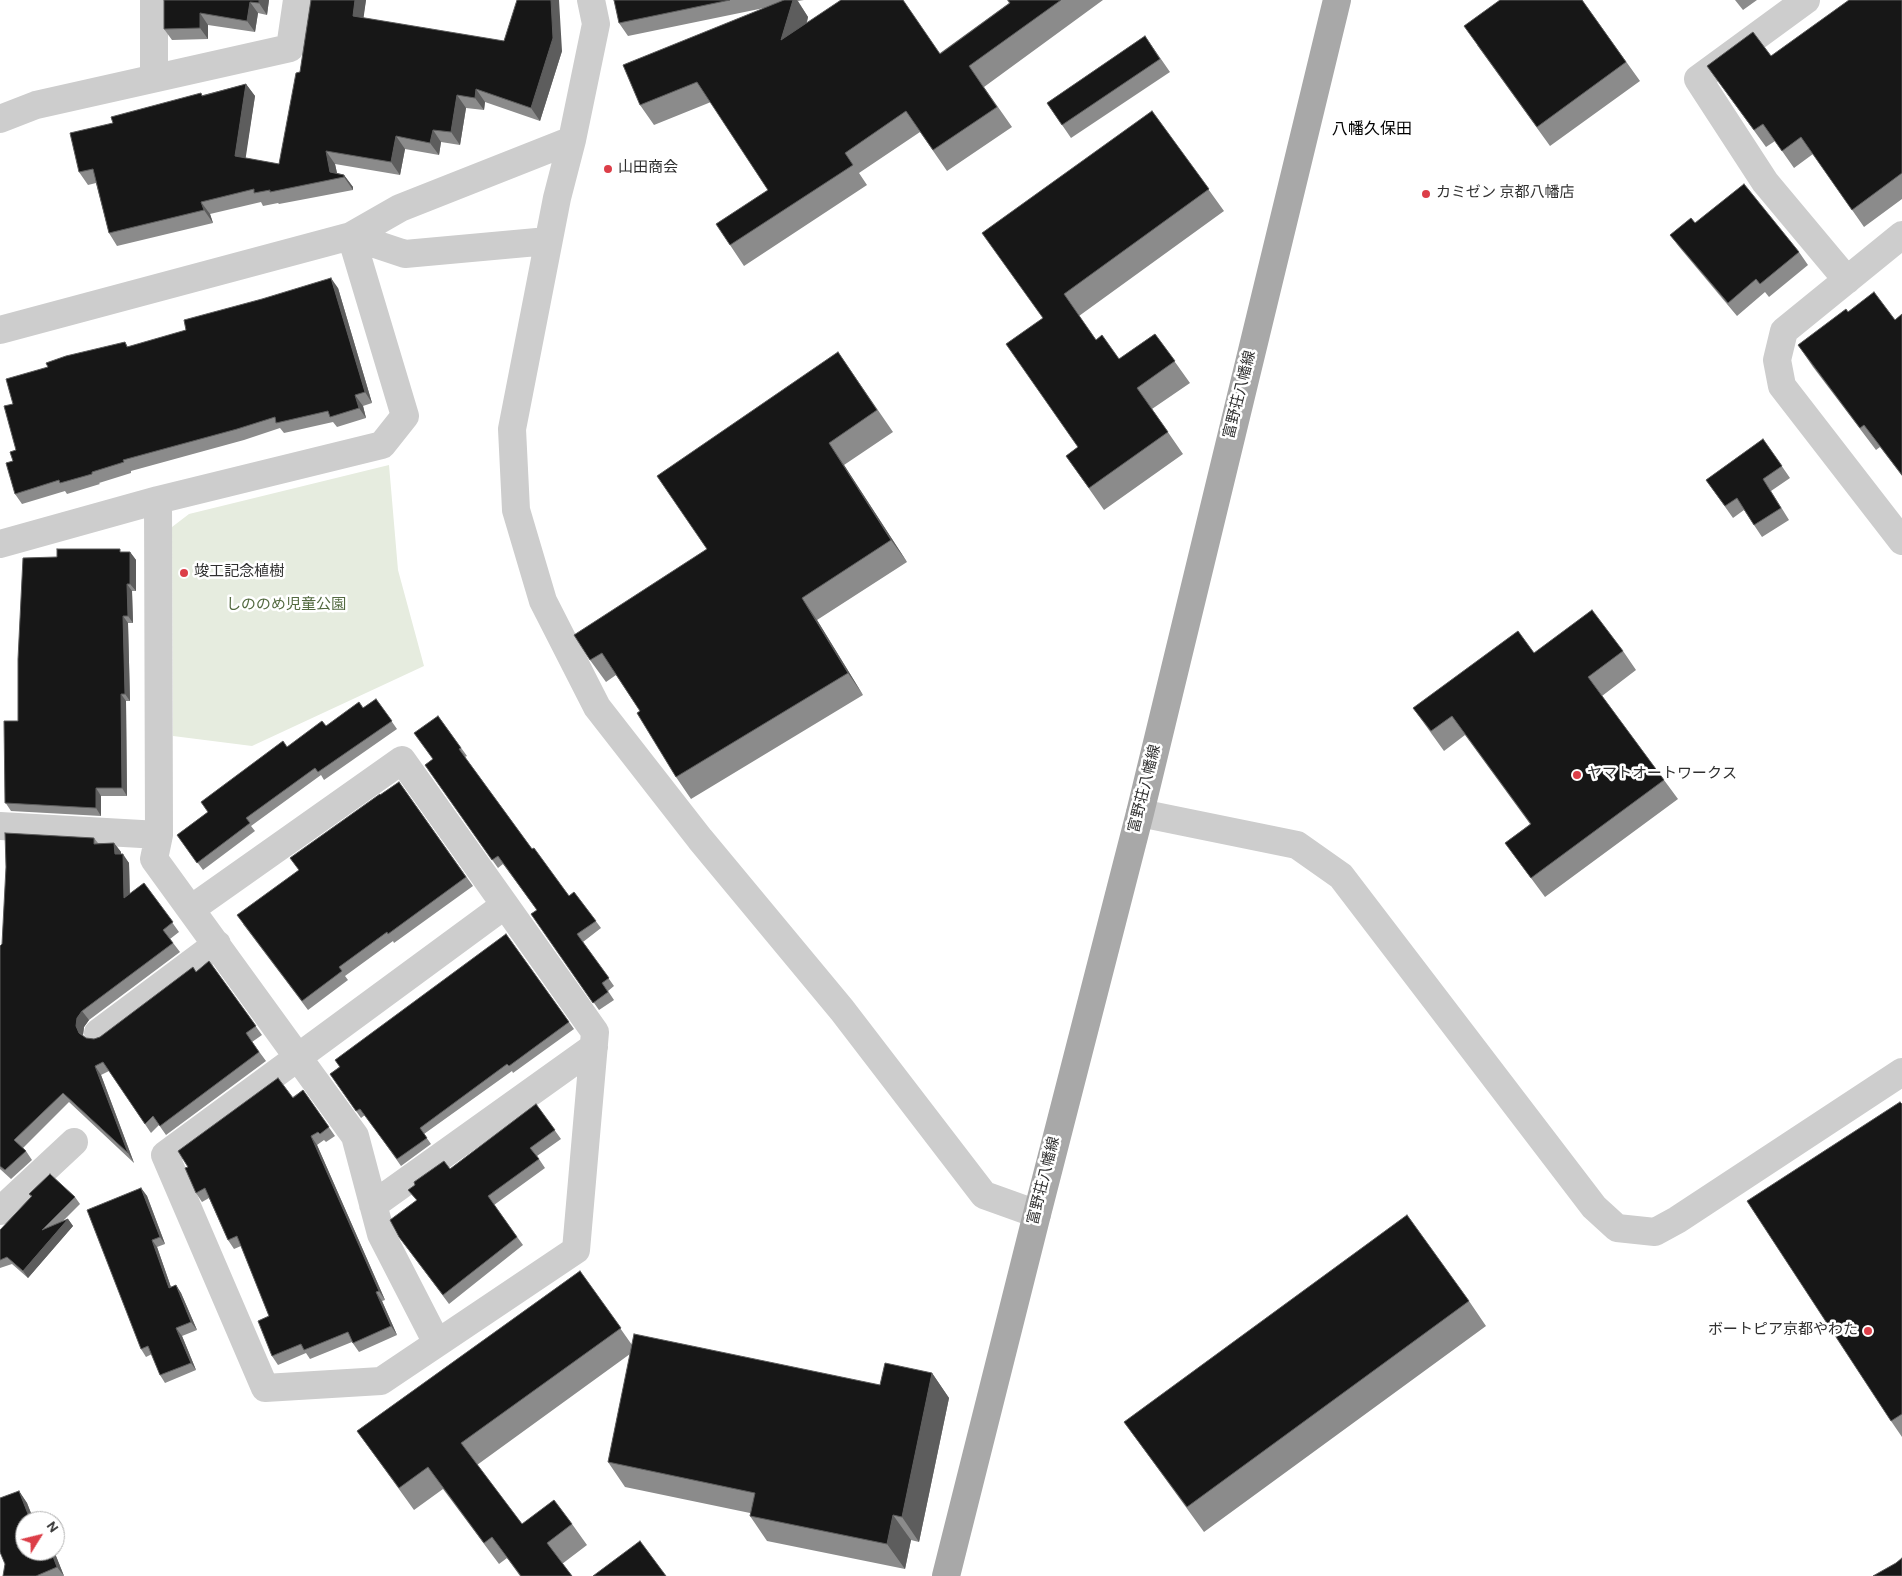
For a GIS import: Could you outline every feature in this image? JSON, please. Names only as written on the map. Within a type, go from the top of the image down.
[{"type":"main road","name":"富野荘八幡線","points":[[946,1576],[1140,813],[1337,0]]},
{"type":"street","points":[[154,0],[154,78]]},
{"type":"street","points":[[0,119],[36,105],[290,48],[297,0]]},
{"type":"street","points":[[591,0],[596,24],[572,140],[548,240],[512,430],[516,510],[543,602],[597,707],[700,839],[842,1010],[984,1195],[1037,1214]]},
{"type":"street","points":[[1806,0],[1698,78],[1765,182],[1847,280]]},
{"type":"street","points":[[0,330],[351,236],[400,208],[572,140]]},
{"type":"street","points":[[1902,235],[1784,331],[1777,360],[1782,386],[1902,540]]},
{"type":"street","points":[[351,236],[405,254],[548,240]]},
{"type":"street","points":[[0,544],[158,500],[382,445],[405,416],[351,236]]},
{"type":"street","points":[[158,500],[159,835],[154,858],[355,1136],[381,1234],[437,1343]]},
{"type":"street","points":[[192,909],[402,760],[596,1032],[576,1250],[381,1380],[266,1388],[165,1155],[505,905]]},
{"type":"street","points":[[1140,813],[1297,845],[1341,876],[1588,1199],[1616,1228],[1655,1232],[1677,1220],[1902,1072]]},
{"type":"street","points":[[0,826],[159,835]]},
{"type":"street","points":[[98,1033],[217,944]]},
{"type":"street","points":[[373,1205],[594,1047]]},
{"type":"street","points":[[0,1211],[74,1142]]},
{"type":"green space","name":"しののめ児童公園","points":[[389,465],[398,570],[424,666],[252,746],[173,736],[172,527],[189,514]]},
{"type":"building","points":[[164,0],[259,0],[259,3],[250,2],[247,21],[200,13],[200,28],[164,29]]},
{"type":"building","points":[[311,0],[355,0],[353,16],[504,41],[517,0],[551,0],[553,38],[531,108],[476,89],[475,98],[457,95],[451,132],[433,130],[430,143],[396,136],[391,162],[326,151],[330,172],[344,175],[344,177],[270,192],[270,190],[254,193],[254,189],[201,202],[204,210],[109,233],[93,169],[79,172],[70,133],[113,123],[111,117],[201,93],[202,96],[246,84],[235,156],[279,164],[296,73],[300,72]]},
{"type":"building","points":[[614,0],[730,0],[619,23]]},
{"type":"building","points":[[784,0],[793,0],[781,40],[841,0],[903,0],[940,54],[1010,3],[1008,0],[1061,0],[969,66],[997,107],[933,150],[906,111],[845,153],[853,165],[730,245],[716,224],[768,190],[697,82],[640,105],[623,65]]},
{"type":"building","points":[[1500,0],[1582,0],[1626,62],[1537,127],[1464,26]]},
{"type":"building","points":[[1849,0],[1902,0],[1902,173],[1852,210],[1801,137],[1782,151],[1763,124],[1754,130],[1707,66],[1753,32],[1771,56]]},
{"type":"building","points":[[1145,36],[1160,59],[1062,125],[1047,103]]},
{"type":"building","points":[[1152,111],[1209,189],[1064,294],[1096,340],[1102,335],[1119,359],[1155,334],[1175,361],[1137,388],[1168,432],[1089,488],[1066,456],[1078,447],[1006,344],[1043,318],[982,233]]},
{"type":"building","points":[[1744,184],[1799,252],[1760,284],[1756,279],[1728,303],[1670,235],[1691,218],[1695,223]]},
{"type":"building","points":[[331,278],[365,392],[355,395],[359,408],[330,417],[328,411],[276,423],[275,417],[123,460],[124,462],[92,472],[92,474],[60,483],[59,480],[15,494],[6,463],[13,461],[10,452],[16,450],[4,406],[13,404],[6,379],[48,367],[46,363],[66,356],[125,342],[127,347],[186,330],[184,320]]},
{"type":"building","points":[[1874,292],[1895,320],[1902,314],[1902,475],[1864,425],[1860,428],[1798,345],[1846,309],[1848,312]]},
{"type":"building","points":[[838,352],[877,410],[829,443],[891,540],[802,598],[848,673],[676,777],[637,713],[640,711],[602,653],[590,660],[574,635],[707,549],[657,476]]},
{"type":"building","points":[[1763,439],[1782,466],[1763,479],[1781,508],[1754,525],[1737,498],[1725,506],[1706,480]]},
{"type":"building","points":[[57,549],[120,549],[120,552],[130,552],[130,584],[127,584],[128,616],[123,616],[125,694],[121,694],[122,788],[96,788],[96,808],[5,803],[4,721],[18,721],[18,659],[23,558],[57,557]]},
{"type":"building","name":"ヤマトオートワークス","points":[[1592,610],[1623,651],[1588,677],[1664,780],[1531,878],[1505,843],[1531,824],[1452,716],[1431,731],[1413,708],[1518,631],[1534,653]]},
{"type":"building","points":[[376,699],[392,721],[318,772],[315,768],[246,818],[250,823],[197,863],[177,835],[208,812],[201,802],[283,741],[287,747],[322,721],[326,726],[359,702],[363,708]]},
{"type":"building","points":[[438,716],[461,748],[459,749],[532,849],[534,848],[569,896],[574,892],[596,921],[577,934],[609,978],[602,983],[608,992],[593,1003],[531,914],[537,910],[498,856],[492,860],[425,765],[433,759],[414,733]]},
{"type":"building","points":[[399,782],[466,877],[339,967],[342,971],[302,1001],[237,915],[299,870],[290,858]]},
{"type":"building","points":[[5,833],[94,838],[94,844],[114,843],[115,854],[123,854],[124,898],[144,883],[173,922],[163,930],[173,943],[82,1011],[77,1018],[76,1026],[79,1033],[86,1038],[94,1039],[100,1037],[193,967],[196,972],[209,961],[256,1026],[246,1033],[259,1052],[160,1126],[153,1116],[145,1124],[103,1062],[95,1066],[128,1153],[63,1093],[14,1140],[26,1151],[5,1170],[0,1166],[0,946],[2,944],[6,867]]},
{"type":"building","points":[[506,934],[569,1022],[509,1066],[507,1064],[420,1128],[427,1138],[397,1159],[360,1109],[356,1111],[330,1074],[340,1067],[335,1060]]},
{"type":"building","points":[[278,1078],[293,1098],[303,1090],[329,1127],[320,1134],[318,1132],[311,1136],[379,1291],[376,1292],[391,1326],[353,1343],[348,1332],[304,1350],[301,1344],[272,1356],[258,1321],[269,1316],[237,1236],[228,1240],[205,1188],[196,1193],[185,1168],[188,1167],[178,1151]]},
{"type":"building","name":"ボートピア京都やわた","points":[[1900,1102],[1902,1104],[1902,1414],[1891,1421],[1747,1201]]},
{"type":"building","points":[[536,1104],[555,1130],[530,1148],[539,1159],[488,1196],[517,1237],[443,1295],[399,1237],[390,1220],[417,1200],[408,1190],[415,1185],[414,1182],[444,1161],[450,1169]]},
{"type":"building","points":[[50,1174],[75,1197],[42,1230],[68,1219],[23,1271],[7,1257],[0,1260],[0,1230],[32,1196],[29,1194]]},
{"type":"building","points":[[141,1188],[160,1237],[152,1240],[169,1288],[176,1285],[191,1322],[176,1328],[191,1363],[160,1375],[148,1346],[141,1349],[87,1210]]},
{"type":"building","points":[[1407,1215],[1469,1301],[1187,1507],[1124,1422]]},
{"type":"building","points":[[580,1271],[621,1328],[461,1443],[522,1524],[554,1500],[572,1524],[547,1543],[572,1576],[521,1576],[492,1537],[484,1543],[428,1467],[399,1488],[357,1431]]},
{"type":"building","points":[[634,1334],[880,1385],[885,1363],[932,1373],[902,1517],[893,1515],[887,1544],[750,1516],[755,1493],[608,1462]]},
{"type":"building","points":[[19,1491],[27,1511],[15,1511],[15,1561],[55,1561],[57,1567],[36,1576],[3,1576],[5,1564],[0,1552],[0,1498]]},
{"type":"building","points":[[640,1541],[666,1576],[593,1576]]},
{"type":"building","points":[[1902,1558],[1902,1576],[1873,1576],[1896,1563]]},
{"type":"place","name":"山田商会","points":[[608,169]]},
{"type":"place","name":"カミゼン 京都八幡店","points":[[1426,194]]},
{"type":"place","name":"竣工記念植樹","points":[[184,573]]},
{"type":"place","name":"ヤマトオートワークス","points":[[1577,775]]},
{"type":"place","name":"ボートピア京都やわた","points":[[1868,1331]]},
{"type":"district","name":"八幡久保田","points":[[1372,131]]}]
